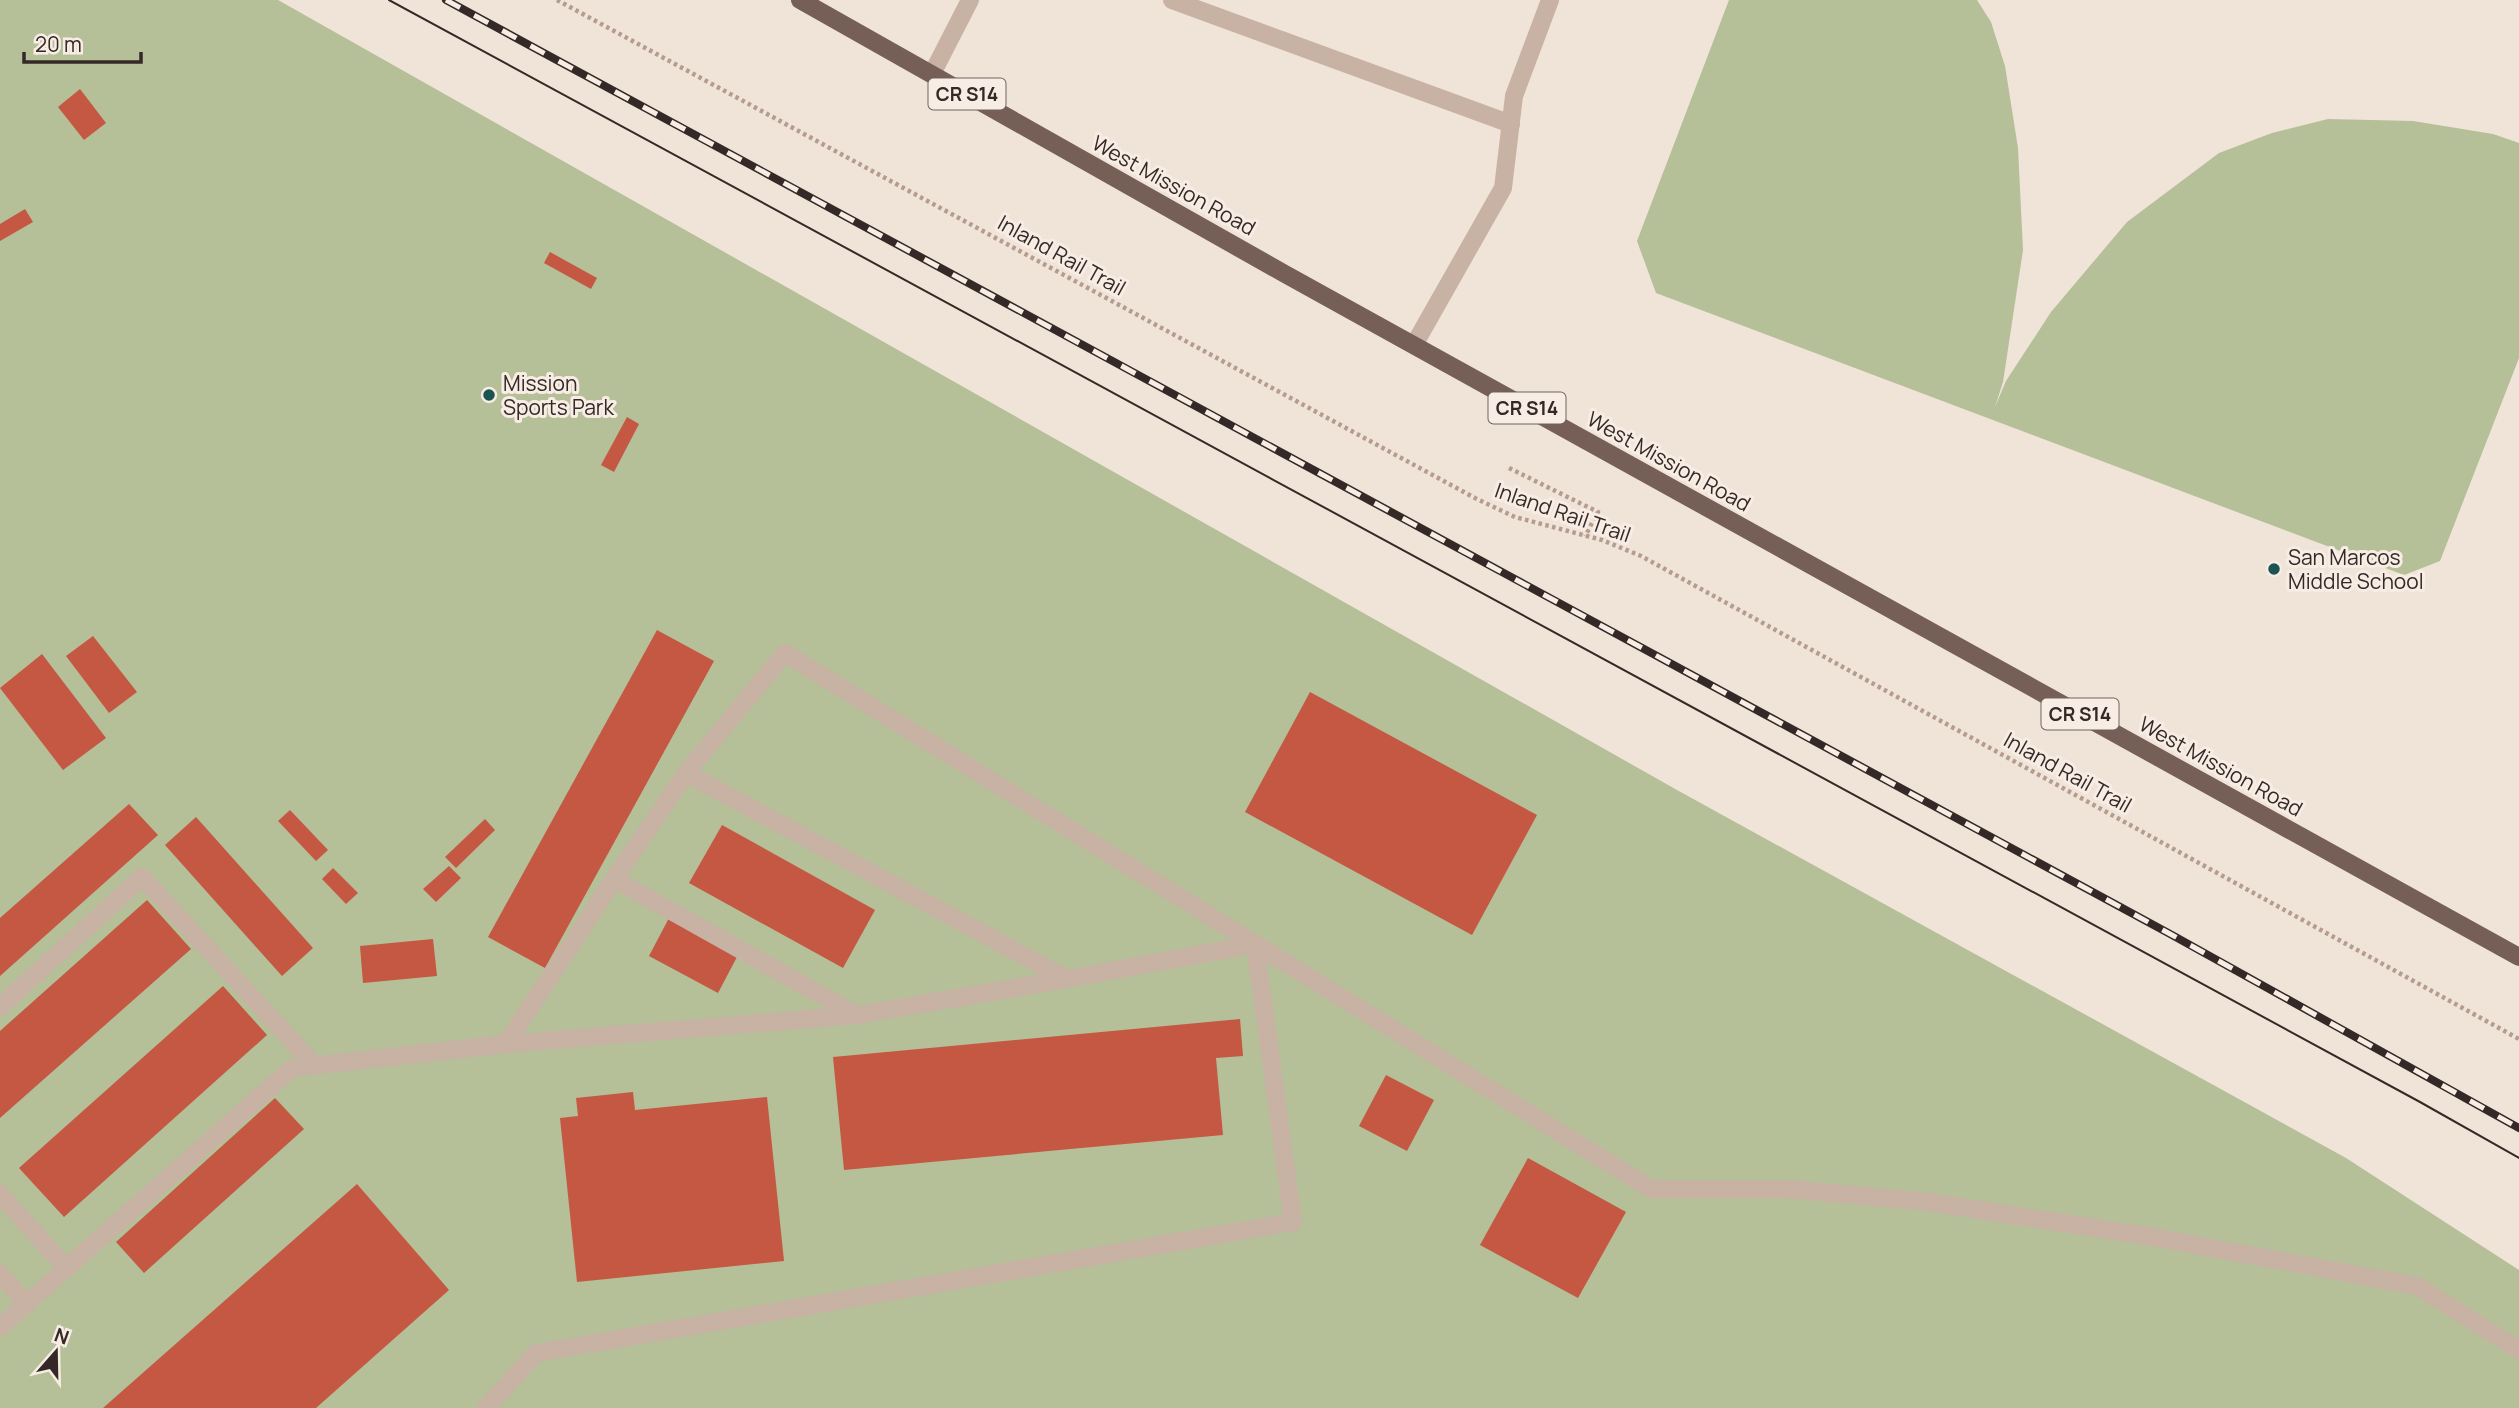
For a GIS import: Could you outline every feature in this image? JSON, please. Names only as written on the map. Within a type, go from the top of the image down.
[{"type":"main road","name":"West Mission Road","points":[[800,0],[1414,345],[2519,957]]},
{"type":"street","points":[[932,74],[970,0]]},
{"type":"street","points":[[1172,0],[1511,124]]},
{"type":"street","points":[[1414,345],[1503,188],[1514,96],[1550,0]]},
{"type":"street","points":[[506,1044],[686,773],[785,653],[1651,1189],[1789,1189],[1928,1202],[2219,1249],[2417,1286],[2519,1350]]},
{"type":"street","points":[[686,773],[1067,979]]},
{"type":"street","points":[[0,1007],[142,877],[315,1066]]},
{"type":"street","points":[[614,879],[858,1015]]},
{"type":"street","points":[[0,1327],[292,1068],[506,1044],[858,1015],[1255,944]]},
{"type":"street","points":[[486,1408],[536,1353],[1293,1222],[1255,944]]},
{"type":"street","points":[[0,1194],[67,1269]]},
{"type":"street","points":[[0,1274],[27,1304]]},
{"type":"path","name":"Inland Rail Trail","points":[[557,0],[1475,498],[1516,517],[1585,536],[1642,556],[2519,1039]]},
{"type":"path","points":[[1509,468],[1598,512],[1585,536]]},
{"type":"green space","name":"Mission Sports Park","points":[[0,0],[278,0],[1677,790],[2346,1158],[2519,1270],[2519,1408],[0,1408]]},
{"type":"green space","points":[[1729,0],[1977,0],[1991,22],[2005,66],[2018,148],[2023,250],[2003,382],[1995,407],[2006,381],[2051,312],[2127,222],[2219,153],[2272,133],[2328,119],[2413,121],[2493,134],[2519,143],[2519,358],[2440,561],[2404,575],[1656,293],[1637,241]]},
{"type":"building","points":[[80,89],[106,123],[84,140],[58,107]]},
{"type":"building","points":[[25,209],[33,222],[0,241],[0,224]]},
{"type":"building","points":[[550,252],[597,278],[591,289],[544,263]]},
{"type":"building","points":[[627,417],[639,424],[614,472],[601,465]]},
{"type":"building","points":[[657,630],[714,661],[545,968],[488,937]]},
{"type":"building","points":[[93,636],[137,692],[109,713],[66,656]]},
{"type":"building","points":[[42,654],[106,738],[63,770],[0,688]]},
{"type":"building","points":[[1310,692],[1537,815],[1472,935],[1245,812]]},
{"type":"building","points":[[129,804],[158,835],[0,976],[0,918]]},
{"type":"building","points":[[290,810],[328,850],[316,861],[278,821]]},
{"type":"building","points":[[196,817],[313,948],[282,976],[165,845]]},
{"type":"building","points":[[485,819],[495,830],[456,868],[445,857]]},
{"type":"building","points":[[722,825],[875,910],[843,968],[689,883]]},
{"type":"building","points":[[449,866],[461,878],[436,902],[423,889]]},
{"type":"building","points":[[333,868],[358,893],[346,904],[322,879]]},
{"type":"building","points":[[147,900],[191,949],[0,1118],[0,1031]]},
{"type":"building","points":[[669,918],[738,955],[718,993],[649,956]]},
{"type":"building","points":[[433,939],[437,976],[363,983],[360,946]]},
{"type":"building","points":[[223,986],[267,1035],[64,1217],[19,1168]]},
{"type":"building","points":[[1240,1019],[1243,1056],[1216,1058],[1223,1135],[844,1170],[833,1057]]},
{"type":"building","points":[[1386,1075],[1434,1100],[1407,1151],[1359,1126]]},
{"type":"building","points":[[633,1092],[635,1110],[767,1097],[784,1261],[577,1282],[560,1118],[578,1116],[576,1098]]},
{"type":"building","points":[[275,1098],[304,1129],[144,1273],[116,1242]]},
{"type":"building","points":[[1528,1158],[1626,1212],[1578,1298],[1480,1245]]},
{"type":"building","points":[[357,1184],[449,1290],[316,1408],[103,1408]]},
{"type":"tram line","points":[[389,0],[2519,1158]]},
{"type":"railway","points":[[446,0],[2172,935],[2519,1128]]},
{"type":"place","name":"Mission Sports Park","points":[[489,395]]},
{"type":"place","name":"San Marcos Middle School","points":[[2274,569]]}]
